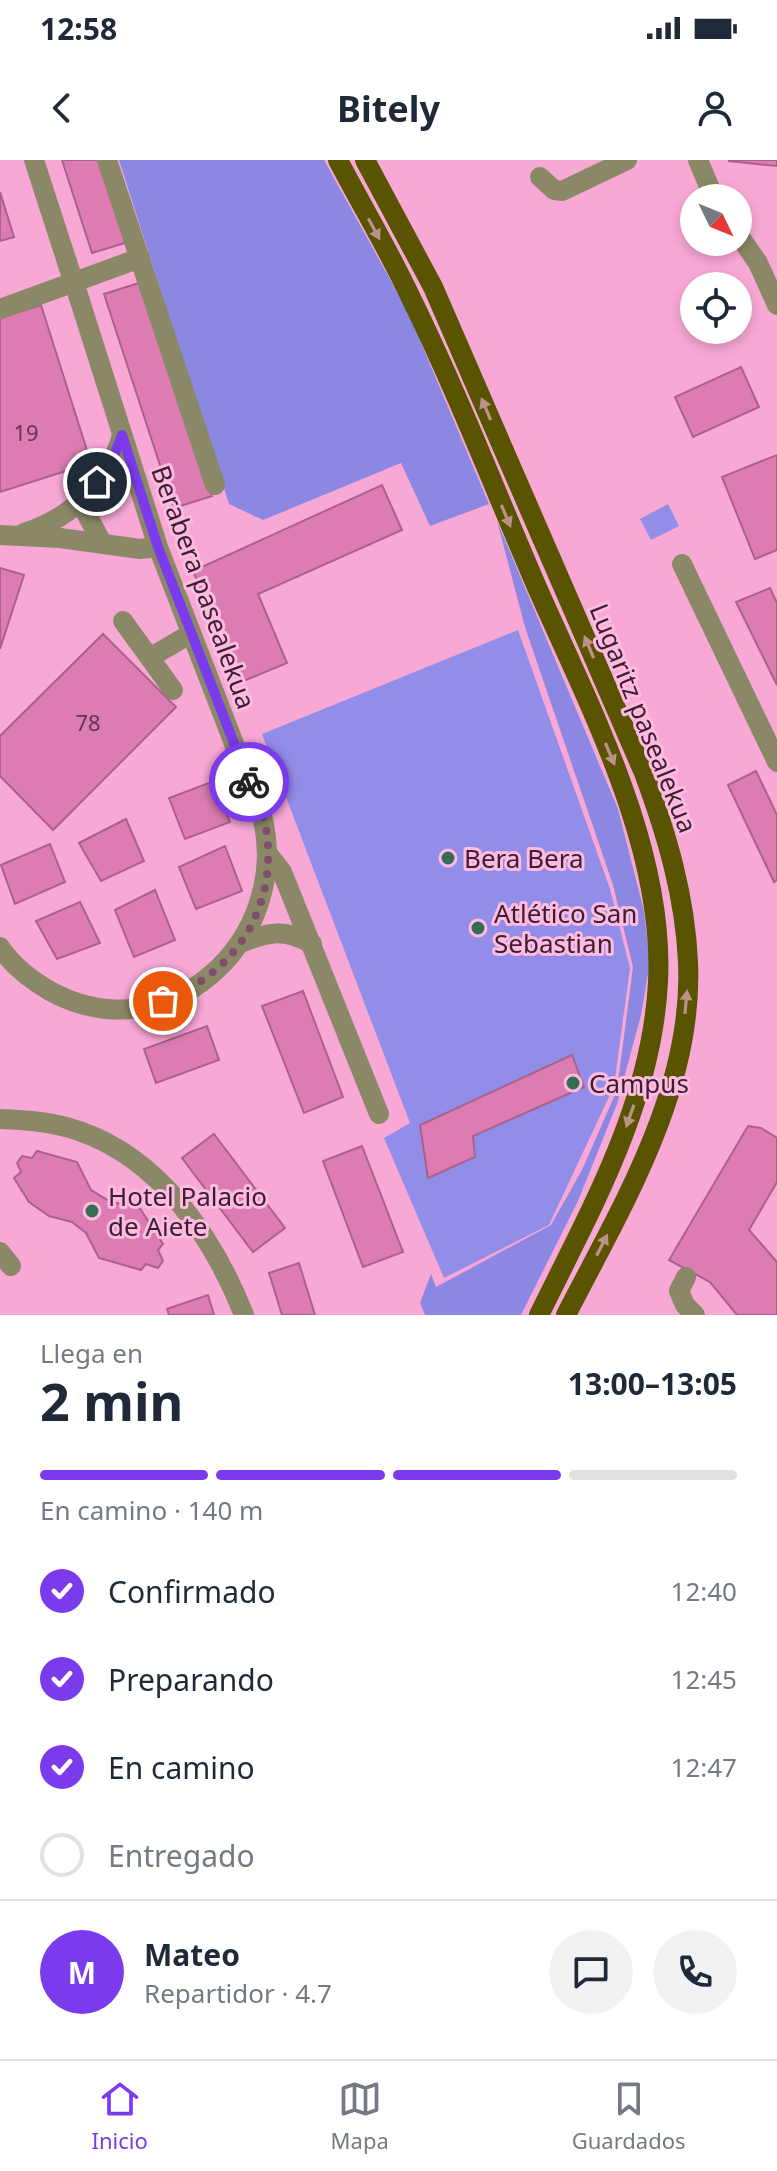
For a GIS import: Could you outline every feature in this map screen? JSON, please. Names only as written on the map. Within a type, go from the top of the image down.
[{"type":"main road","name":"Lugaritz pasealekua","points":[[338,160],[411,298],[622,783],[650,892],[658,983],[643,1079],[612,1166],[539,1315]]},
{"type":"main road","name":"Lugaritz pasealekua","points":[[365,160],[433,287],[644,773],[680,886],[688,963],[686,1009],[673,1077],[637,1177],[566,1315]]},
{"type":"street","name":"Berabera pasealekua","points":[[0,947],[35,982],[82,1004],[109,1009],[136,1007],[189,991],[211,977],[240,943],[258,910],[266,884],[268,854],[262,816],[158,547],[34,160]]},
{"type":"street","points":[[107,160],[215,485]]},
{"type":"street","points":[[540,177],[554,190],[562,191],[627,160]]},
{"type":"street","points":[[698,160],[708,184]]},
{"type":"street","points":[[752,254],[777,305]]},
{"type":"street","points":[[0,309],[140,258]]},
{"type":"street","points":[[8,536],[65,515],[88,497],[112,461],[122,435]]},
{"type":"street","points":[[88,497],[85,511],[102,543]]},
{"type":"street","points":[[8,536],[140,549],[158,547]]},
{"type":"street","points":[[682,564],[772,738],[777,762]]},
{"type":"street","points":[[123,621],[173,690]]},
{"type":"street","points":[[151,657],[190,634]]},
{"type":"street","points":[[268,854],[282,872],[379,1114]]},
{"type":"street","points":[[240,943],[267,933],[285,932],[312,944]]},
{"type":"street","points":[[0,1119],[37,1121],[80,1131],[119,1150],[146,1170],[205,1235],[228,1274],[244,1315]]},
{"type":"street","points":[[686,1277],[679,1291],[685,1305],[695,1315]]},
{"type":"shaded area","points":[[119,160],[324,160],[407,310],[489,504],[430,526],[401,463],[263,520],[229,504]]},
{"type":"shaded area","points":[[668,504],[679,526],[651,540],[640,519]]},
{"type":"shaded area","points":[[497,521],[618,809],[644,911],[650,962],[641,1015],[617,1104],[578,1201],[521,1315],[425,1315],[420,1303],[431,1274],[436,1287],[551,1225],[582,1170],[617,1090],[633,967],[613,885],[525,627]]},
{"type":"shaded area","name":"Bera Bera","points":[[518,630],[610,889],[630,968],[614,1086],[549,1225],[444,1278],[384,1138],[410,1123],[262,734]]},
{"type":"building","points":[[62,160],[101,160],[128,242],[92,253]]},
{"type":"building","points":[[729,160],[777,160],[777,166],[729,161]]},
{"type":"building","points":[[0,192],[14,237],[0,241]]},
{"type":"building","points":[[142,282],[212,496],[174,508],[104,294]]},
{"type":"building","points":[[41,305],[91,463],[0,492],[0,318]]},
{"type":"building","points":[[741,367],[759,407],[693,437],[675,397]]},
{"type":"building","points":[[777,455],[777,550],[755,559],[722,477]]},
{"type":"building","points":[[382,485],[402,530],[258,594],[287,663],[241,682],[193,571]]},
{"type":"building","points":[[0,568],[24,575],[0,649]]},
{"type":"building","points":[[770,588],[777,603],[777,685],[736,602]]},
{"type":"building","points":[[103,634],[176,707],[53,830],[0,776],[0,736]]},
{"type":"building","points":[[756,771],[777,815],[777,880],[774,882],[728,785]]},
{"type":"building","points":[[214,781],[230,822],[185,839],[169,798]]},
{"type":"building","points":[[126,819],[144,861],[101,881],[79,843]]},
{"type":"building","points":[[50,844],[65,882],[15,904],[1,865]]},
{"type":"building","points":[[225,846],[242,891],[196,909],[179,867]]},
{"type":"building","points":[[155,890],[175,940],[134,957],[115,910]]},
{"type":"building","points":[[80,902],[100,943],[57,959],[36,921]]},
{"type":"building","points":[[303,991],[343,1097],[304,1113],[262,1006]]},
{"type":"building","points":[[207,1026],[219,1060],[156,1083],[144,1049]]},
{"type":"building","points":[[572,1055],[584,1087],[473,1136],[475,1157],[428,1178],[420,1125]]},
{"type":"building","points":[[748,1126],[761,1128],[777,1138],[777,1182],[749,1230],[777,1262],[777,1315],[737,1315],[710,1282],[669,1260]]},
{"type":"building","points":[[214,1134],[285,1228],[253,1252],[182,1158]]},
{"type":"building","points":[[362,1146],[403,1252],[363,1267],[323,1161]]},
{"type":"building","name":"Hotel Palacio de Aiete","points":[[37,1151],[77,1162],[91,1190],[111,1202],[139,1207],[163,1244],[158,1250],[163,1261],[158,1268],[146,1264],[141,1270],[99,1258],[86,1233],[72,1222],[49,1216],[29,1202],[14,1178],[21,1172],[17,1163],[22,1156],[32,1158]]},
{"type":"building","points":[[299,1263],[315,1315],[282,1315],[269,1273]]},
{"type":"building","points":[[208,1295],[214,1315],[169,1315],[167,1309]]},
{"type":"way so far","points":[[163,1001],[189,991],[211,977],[229,959],[258,910],[266,884],[267,834],[249,782]]},
{"type":"place","name":"Bera Bera","points":[[448,858]]},
{"type":"place","name":"Atlético San Sebastian","points":[[478,928]]},
{"type":"place","name":"Campus","points":[[573,1083]]},
{"type":"place","name":"Hotel Palacio de Aiete","points":[[92,1211]]},
{"type":"route","points":[[97,482],[118,451],[122,435],[158,547],[249,782]]}]
